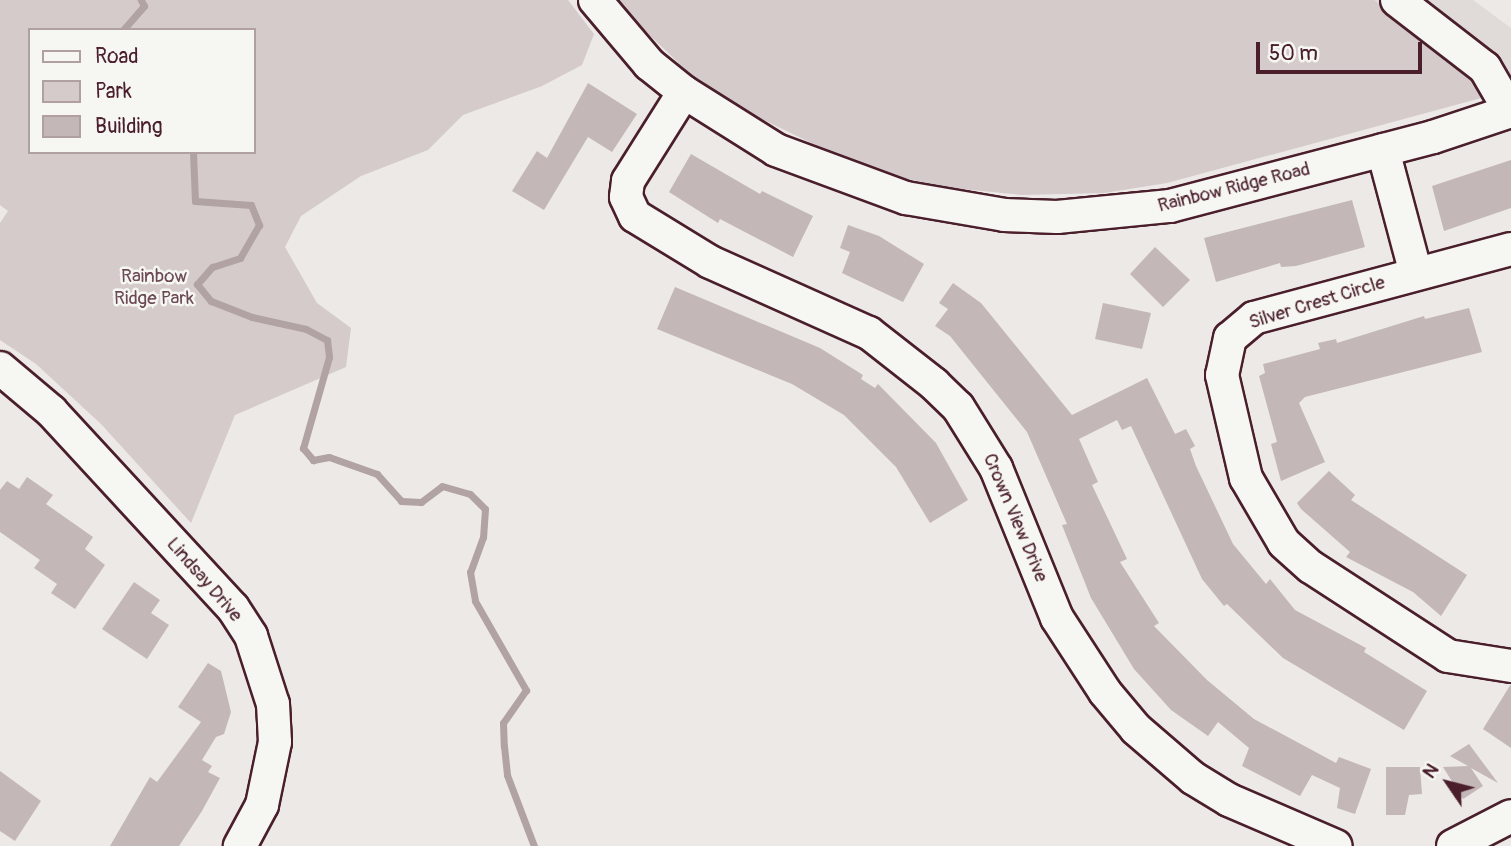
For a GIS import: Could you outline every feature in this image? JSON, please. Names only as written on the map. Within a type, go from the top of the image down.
[{"type":"street","name":"Rainbow Ridge Road","points":[[595,0],[649,64],[684,92],[776,150],[816,168],[906,198],[1004,215],[1058,217],[1170,206],[1383,150],[1510,111]]},
{"type":"street","points":[[1397,0],[1485,68],[1510,111]]},
{"type":"street","name":"Crown View Drive","points":[[684,92],[628,180],[626,197],[635,216],[710,262],[869,333],[934,384],[958,407],[996,468],[1057,618],[1105,692],[1136,729],[1193,778],[1229,800],[1336,846]]},
{"type":"street","points":[[1383,150],[1416,274]]},
{"type":"street","name":"Silver Crest Circle","points":[[1511,249],[1254,318],[1230,338],[1222,375],[1233,438],[1262,511],[1284,543],[1311,567],[1448,656],[1511,666]]},
{"type":"street","name":"Lindsay Drive","points":[[0,368],[51,411],[233,608],[251,636],[274,704],[275,742],[262,805],[240,846]]},
{"type":"street","points":[[1453,846],[1511,816]]},
{"type":"shaded area","points":[[1374,0],[1473,0],[1511,28],[1511,88],[1485,97],[1449,57]]},
{"type":"green space","name":"Rainbow Ridge Park","points":[[0,0],[568,0],[594,34],[582,65],[542,86],[463,115],[428,150],[361,176],[301,216],[285,247],[317,303],[351,328],[346,367],[235,415],[191,523],[101,424],[36,364],[0,340],[0,223],[8,211],[0,205]]},
{"type":"green space","points":[[613,0],[1374,0],[1449,57],[1485,97],[1167,183],[1104,193],[1022,195],[952,188],[898,177],[848,161],[731,104],[688,72]]},
{"type":"building","points":[[588,83],[637,114],[612,152],[588,137],[544,210],[512,191],[537,151],[547,158]]},
{"type":"building","points":[[691,154],[760,194],[762,191],[813,216],[793,257],[720,219],[718,223],[669,192]]},
{"type":"building","points":[[1511,160],[1511,208],[1444,231],[1432,186]]},
{"type":"building","points":[[1352,200],[1365,247],[1296,266],[1281,267],[1280,263],[1216,282],[1204,238]]},
{"type":"building","points":[[848,225],[879,236],[924,264],[903,302],[842,273],[850,252],[840,248]]},
{"type":"building","points":[[1155,247],[1190,280],[1163,307],[1130,274]]},
{"type":"building","points":[[953,283],[981,303],[1072,415],[1147,378],[1175,434],[1186,429],[1195,446],[1190,449],[1196,466],[1233,544],[1266,584],[1270,579],[1295,610],[1366,648],[1364,652],[1427,691],[1404,730],[1283,658],[1227,604],[1224,606],[1202,579],[1131,426],[1122,430],[1117,420],[1079,439],[1098,482],[1092,485],[1127,559],[1120,562],[1159,623],[1154,626],[1207,680],[1254,719],[1336,763],[1339,757],[1371,769],[1355,814],[1337,808],[1340,788],[1312,775],[1300,796],[1242,766],[1249,748],[1218,722],[1208,736],[1171,710],[1134,669],[1091,598],[1062,525],[1067,524],[1027,432],[950,336],[935,326],[948,309],[939,303]]},
{"type":"building","points":[[675,287],[820,348],[863,375],[861,379],[875,388],[878,384],[936,443],[968,500],[930,523],[896,467],[844,415],[792,384],[657,329]]},
{"type":"building","points":[[1103,303],[1151,313],[1142,349],[1095,339]]},
{"type":"building","points":[[1469,308],[1482,352],[1305,397],[1299,403],[1325,462],[1281,481],[1271,444],[1277,442],[1259,376],[1265,373],[1263,364],[1320,349],[1318,343],[1336,339],[1337,343],[1424,316],[1425,319]]},
{"type":"building","points":[[1329,471],[1355,495],[1351,500],[1467,575],[1441,616],[1413,592],[1346,557],[1350,552],[1301,509],[1297,503]]},
{"type":"building","points":[[27,477],[53,495],[46,504],[93,537],[85,549],[105,565],[75,609],[51,593],[57,584],[34,568],[40,560],[0,532],[0,490],[7,481],[19,489]]},
{"type":"building","points":[[134,582],[160,600],[151,613],[169,625],[147,659],[102,629]]},
{"type":"building","points":[[208,663],[221,671],[231,712],[224,734],[216,737],[202,760],[212,766],[208,772],[220,778],[179,846],[110,846],[150,777],[157,782],[201,722],[178,707]]},
{"type":"building","points":[[1511,684],[1511,748],[1483,729]]},
{"type":"building","points":[[1469,744],[1498,783],[1471,768],[1483,786],[1463,799],[1443,767],[1468,766],[1450,756]]},
{"type":"building","points":[[1386,767],[1420,767],[1422,794],[1409,795],[1405,815],[1386,815]]},
{"type":"building","points":[[0,771],[41,801],[15,841],[0,831]]},
{"type":"waterway","points":[[125,28],[144,6],[141,0]]},
{"type":"waterway","points":[[193,154],[195,201],[251,205],[259,225],[240,258],[212,267],[197,284],[211,301],[252,317],[306,329],[327,340],[329,357],[303,448],[313,460],[329,457],[377,474],[401,501],[421,502],[442,486],[470,494],[485,509],[483,537],[470,572],[475,601],[526,690],[503,723],[504,746],[507,775],[534,846]]}]
